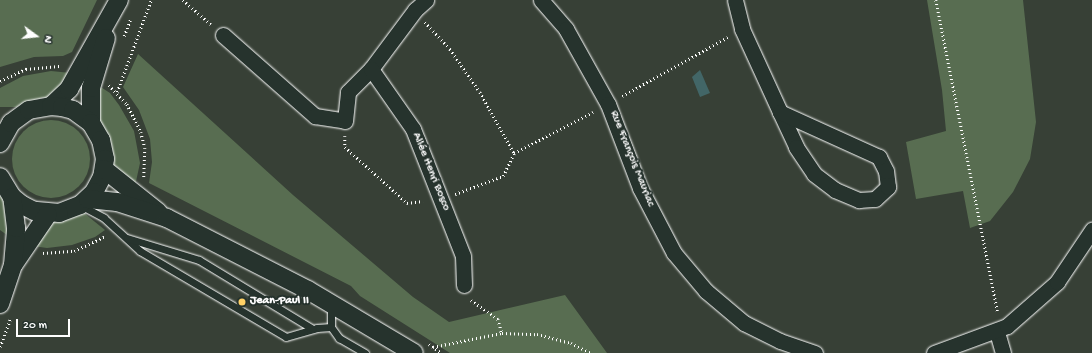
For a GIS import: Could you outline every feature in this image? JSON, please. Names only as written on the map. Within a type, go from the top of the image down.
[{"type":"street","points":[[223,35],[315,116],[345,121],[348,92],[371,69],[415,10],[426,0]]},
{"type":"street","name":"Rue François Mauriac","points":[[541,0],[566,29],[608,104],[640,188],[674,253],[706,291],[744,323],[780,341],[815,353]]},
{"type":"street","points":[[735,0],[742,29],[796,147],[814,174],[835,190],[858,200],[875,199],[888,187],[886,171],[879,156],[780,112]]},
{"type":"street","points":[[51,106],[69,88],[116,7]]},
{"type":"street","points":[[84,202],[98,185],[104,169],[104,149],[91,123],[91,88],[116,7]]},
{"type":"street","name":"Allée Henri Bosco","points":[[371,69],[413,129],[442,199],[463,256],[464,285]]},
{"type":"street","points":[[0,143],[5,132],[19,116],[29,110],[51,106],[73,110],[91,123]]},
{"type":"street","points":[[0,114],[19,116]]},
{"type":"street","points":[[104,169],[166,218]]},
{"type":"street","points":[[0,177],[12,197],[16,228],[13,265]]},
{"type":"street","points":[[12,197],[28,208],[48,214],[59,213],[84,202],[117,202],[166,218],[330,303],[414,353]]},
{"type":"street","points":[[0,304],[4,282],[13,265],[48,214]]},
{"type":"street","points":[[934,353],[997,332],[1007,326],[1057,282],[1092,230]]},
{"type":"street","points":[[997,332],[1003,353]]},
{"type":"lane","points":[[84,202],[104,218],[114,230],[140,251],[286,337],[313,329],[331,327]]},
{"type":"lane","points":[[123,236],[199,260],[313,329]]},
{"type":"lane","points":[[330,303],[331,327],[340,338],[365,353]]},
{"type":"path","points":[[117,92],[151,0]]},
{"type":"path","points":[[183,0],[223,35]]},
{"type":"path","points":[[936,0],[998,315],[997,332]]},
{"type":"path","points":[[415,10],[450,49],[480,92],[514,154]]},
{"type":"path","points":[[345,121],[345,147],[407,203],[442,199],[503,176],[514,154],[608,104],[742,29]]},
{"type":"path","points":[[25,248],[40,253],[74,251],[102,239],[114,230]]},
{"type":"path","points":[[464,285],[473,303],[498,319],[502,333]]},
{"type":"path","points":[[442,353],[433,346],[502,333],[537,334],[571,343],[591,353]]},
{"type":"green space","points":[[0,0],[97,0],[72,52],[63,56],[34,57],[0,67]]},
{"type":"green space","points":[[927,0],[1023,0],[1036,122],[1030,159],[1013,192],[990,221],[970,228],[963,191],[916,199],[906,142],[946,131],[942,90]]},
{"type":"green space","points":[[138,54],[293,195],[413,297],[449,322],[565,295],[607,353],[450,353],[360,296],[351,286],[149,183],[152,162],[150,139],[139,110],[123,87]]},
{"type":"green space","points":[[51,71],[71,73],[54,98],[42,98],[17,107],[0,107],[0,88],[23,76]]},
{"type":"green space","points":[[99,86],[110,93],[119,105],[134,131],[140,163],[135,186],[113,167],[109,138],[98,117]]},
{"type":"green space","points":[[43,120],[59,120],[73,126],[84,137],[90,151],[90,167],[84,181],[73,192],[59,198],[43,198],[29,192],[18,181],[12,167],[12,151],[18,137],[29,126]]},
{"type":"green space","points":[[0,195],[9,209],[7,235],[0,230]]},
{"type":"green space","points":[[84,213],[105,230],[95,237],[72,245],[47,248],[33,246],[49,223]]},
{"type":"water","points":[[700,70],[710,93],[700,97],[692,77]]},
{"type":"place","name":"Jean-Paul II","points":[[242,302]]}]
